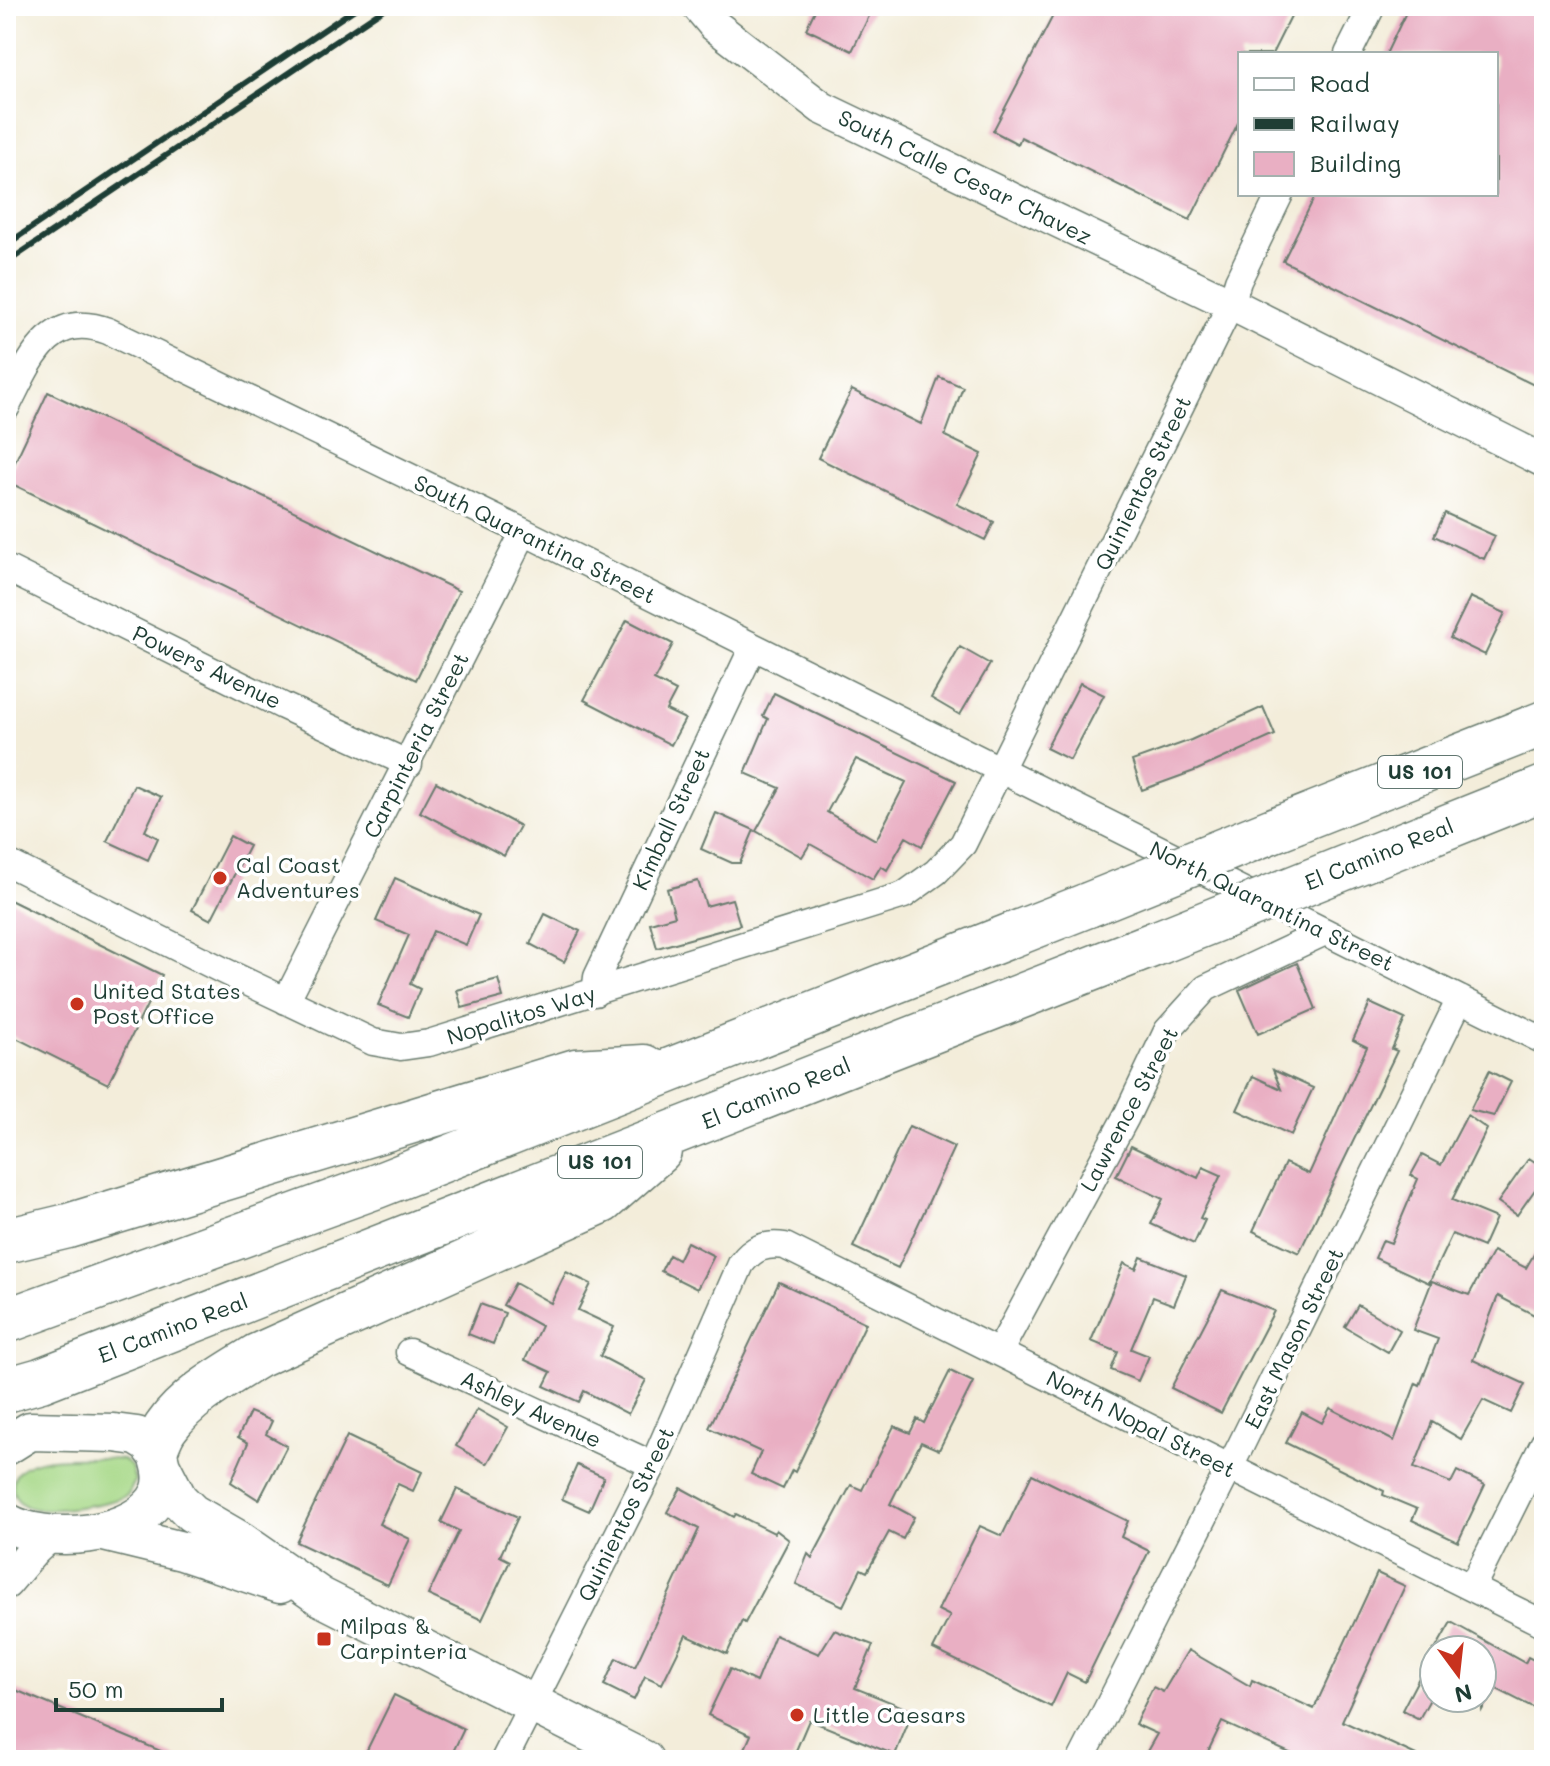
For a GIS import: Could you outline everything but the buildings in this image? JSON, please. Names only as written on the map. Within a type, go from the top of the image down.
[{"type":"highway","name":"US 101","points":[[6,1321],[377,1186],[1544,723]]},
{"type":"highway","name":"El Camino Real","points":[[24,1385],[685,1129],[1544,788]]},
{"type":"highway","points":[[6,1241],[68,1226],[576,1071],[686,1064]]},
{"type":"highway","points":[[158,1457],[166,1426],[221,1378],[257,1356],[602,1201],[685,1129]]},
{"type":"main road","points":[[14,1432],[137,1436],[158,1457],[178,1499],[192,1513],[242,1542],[321,1597],[644,1760]]},
{"type":"main road","points":[[104,1532],[136,1517],[149,1507],[160,1491],[158,1457]]},
{"type":"main road","points":[[6,1522],[30,1532],[104,1532],[182,1551],[321,1597]]},
{"type":"street","name":"South Calle Cesar Chavez","points":[[677,6],[706,15],[822,108],[1231,304],[1544,461]]},
{"type":"street","points":[[1349,52],[1372,6]]},
{"type":"street","name":"Quinientos Street","points":[[1000,771],[1231,304],[1238,281],[1279,196]]},
{"type":"street","name":"South Quarantina Street","points":[[6,408],[44,341],[63,329],[86,325],[108,331],[524,532],[1000,771]]},
{"type":"street","name":"Carpinteria Street","points":[[286,1001],[409,764],[524,532]]},
{"type":"street","name":"Powers Avenue","points":[[6,568],[283,706],[409,764]]},
{"type":"street","name":"Kimball Street","points":[[595,993],[597,977],[753,647]]},
{"type":"street","name":"North Quarantina Street","points":[[1000,771],[1544,1041]]},
{"type":"street","name":"Nopalitos Way","points":[[6,862],[373,1042],[401,1047],[429,1043],[595,993],[904,895],[936,872],[963,844],[1000,771]]},
{"type":"street","name":"Lawrence Street","points":[[999,1352],[1126,1117],[1167,1031],[1206,988],[1325,932]]},
{"type":"street","name":"East Mason Street","points":[[1081,1760],[1460,999]]},
{"type":"street","name":"North Nopal Street","points":[[741,1264],[748,1254],[759,1247],[772,1244],[785,1246],[1544,1624]]},
{"type":"street","name":"Quinientos Street","points":[[504,1760],[653,1465],[741,1264]]},
{"type":"street","name":"Ashley Avenue","points":[[409,1352],[653,1465]]},
{"type":"street","points":[[1472,1587],[1544,1443]]},
{"type":"street","points":[[6,1583],[52,1533]]},
{"type":"green space","points":[[61,1458],[123,1460],[131,1466],[135,1481],[128,1495],[92,1505],[46,1509],[26,1506],[15,1495],[13,1486],[16,1475],[34,1463]]},
{"type":"railway","points":[[6,245],[359,6]]},
{"type":"railway","points":[[6,263],[388,6]]},
{"type":"place","name":"Cal Coast Adventures","points":[[220,878]]},
{"type":"place","name":"United States Post Office","points":[[77,1004]]},
{"type":"place","name":"Milpas & Carpinteria","points":[[324,1639]]},
{"type":"place","name":"Little Caesars","points":[[797,1715]]}]
